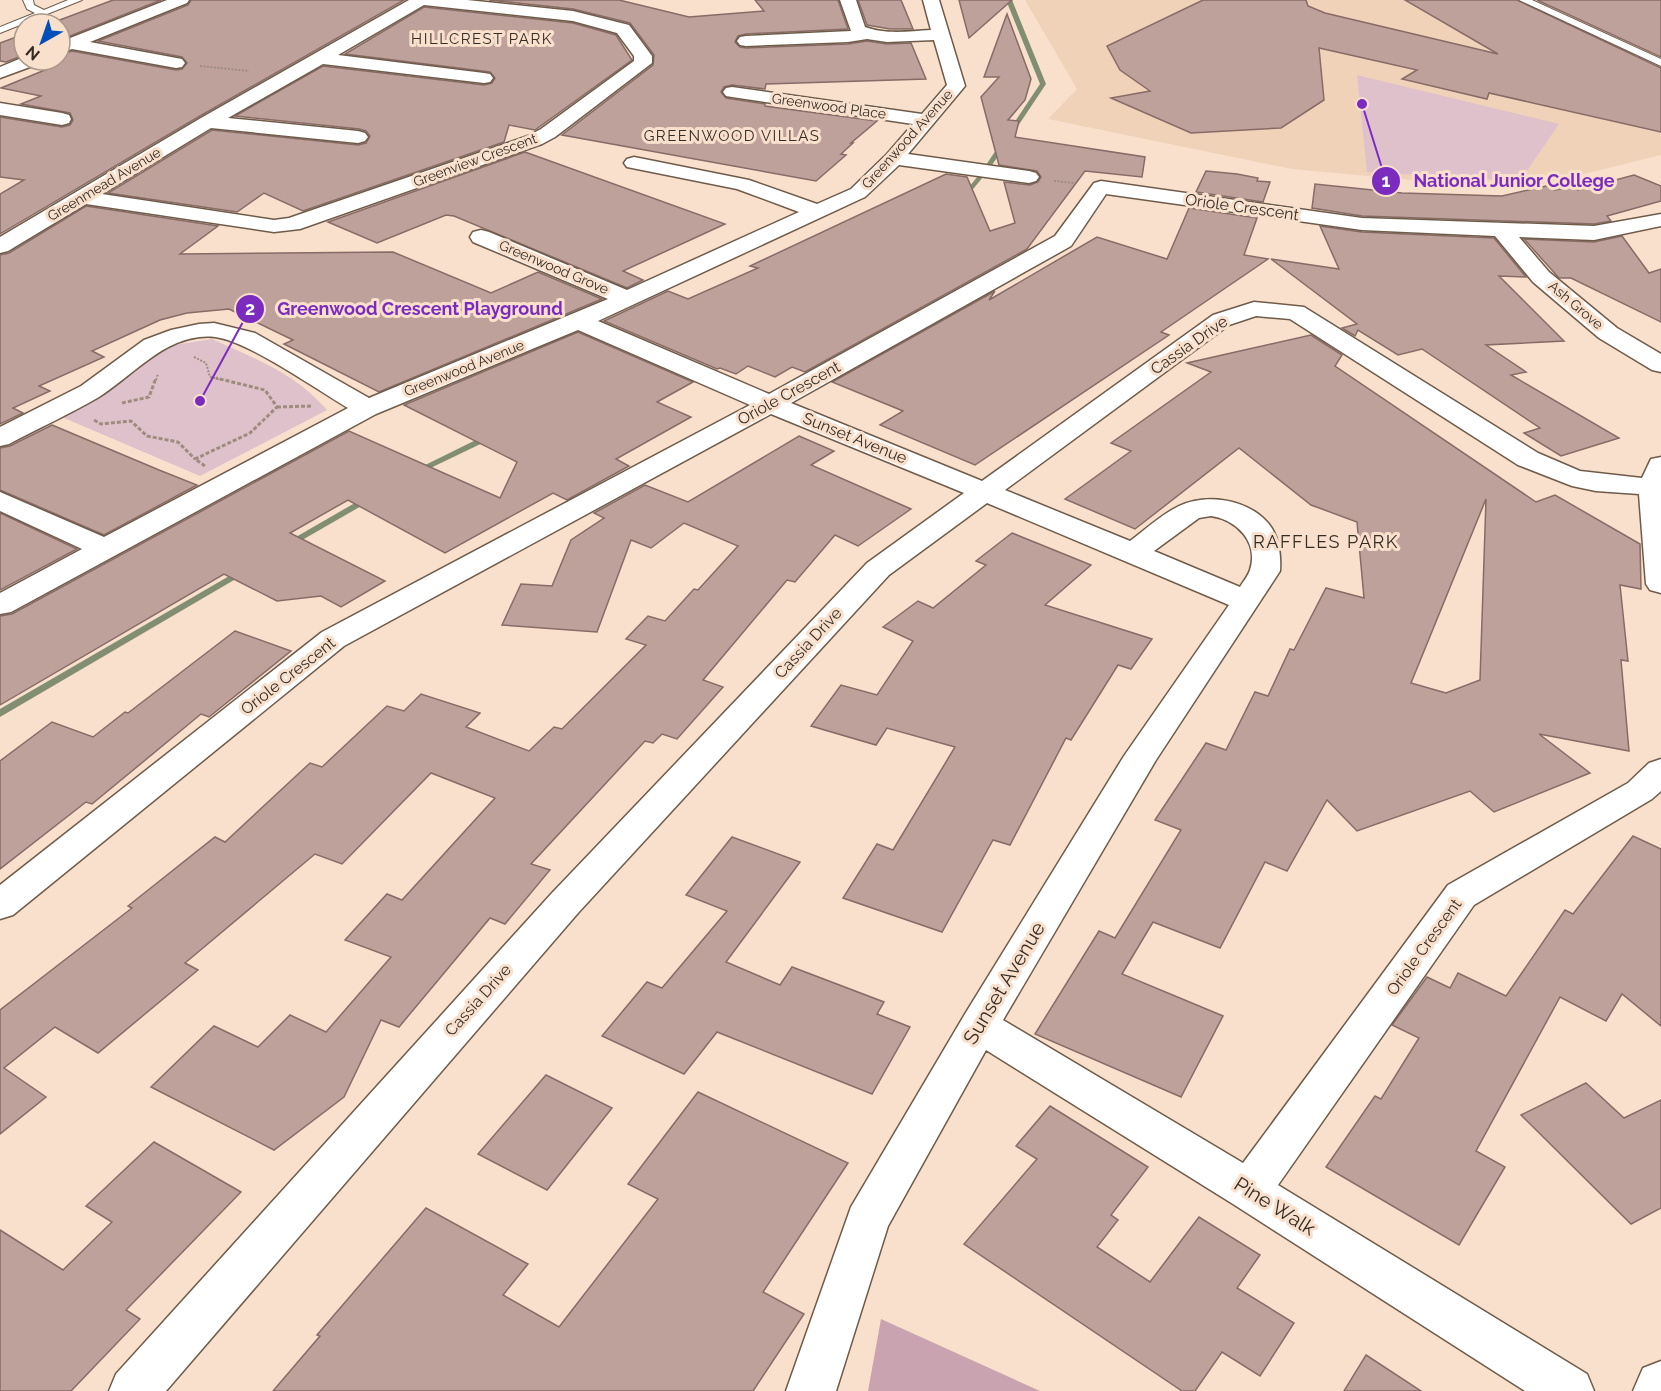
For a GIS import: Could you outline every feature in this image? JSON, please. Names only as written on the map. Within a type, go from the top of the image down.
[{"type":"street","points":[[72,43],[181,0]]},
{"type":"street","name":"Greenmead Avenue","points":[[0,246],[208,122],[420,0]]},
{"type":"street","name":"Greenview Crescent","points":[[82,197],[274,226],[292,224],[535,140],[548,133],[643,63],[643,56],[623,29],[573,16],[420,0]]},
{"type":"street","points":[[848,0],[858,30],[865,34]]},
{"type":"street","name":"Greenwood Avenue","points":[[0,605],[367,408],[578,321],[858,193],[894,158],[956,86],[956,80],[939,34],[931,0]]},
{"type":"street","points":[[746,41],[848,37],[865,34],[879,36],[939,34]]},
{"type":"street","points":[[72,47],[176,63]]},
{"type":"street","points":[[320,58],[484,78]]},
{"type":"street","name":"Greenwood Place","points":[[732,92],[925,120]]},
{"type":"street","points":[[0,109],[62,119]]},
{"type":"street","points":[[208,122],[358,137]]},
{"type":"street","points":[[894,158],[1029,177]]},
{"type":"street","points":[[634,163],[742,184],[819,212]]},
{"type":"street","name":"Oriole Crescent","points":[[0,905],[333,639],[770,404],[1063,241],[1101,187],[1362,224],[1594,233],[1661,219]]},
{"type":"street","name":"Ash Grove","points":[[1503,231],[1541,277],[1608,333],[1661,365]]},
{"type":"street","name":"Greenwood Grove","points":[[481,237],[626,298]]},
{"type":"street","name":"Cassia Drive","points":[[134,1391],[565,903],[878,569],[1221,320],[1238,313],[1268,308],[1296,312],[1528,459],[1552,471],[1596,483],[1657,476]]},
{"type":"street","name":"Sunset Avenue","points":[[578,321],[770,404],[1134,552],[1247,601]]},
{"type":"street","points":[[0,438],[90,391],[153,345],[198,331],[222,331],[246,338],[367,408]]},
{"type":"street","points":[[1657,476],[1661,584]]},
{"type":"street","points":[[0,500],[105,549]]},
{"type":"street","name":"Sunset Avenue","points":[[812,1391],[867,1221],[978,1025],[1141,756],[1265,571],[1266,556],[1257,528],[1233,511],[1211,507],[1189,512],[1134,552]]},
{"type":"street","name":"Oriole Crescent","points":[[1249,1190],[1461,895],[1640,791],[1661,771]]},
{"type":"street","name":"Pine Walk","points":[[978,1025],[1249,1190],[1569,1391]]},
{"type":"street","points":[[1658,1391],[1661,1385]]},
{"type":"lane","points":[[28,0],[30,7],[41,12]]},
{"type":"lane","points":[[46,12],[77,0]]},
{"type":"lane","points":[[1524,0],[1661,63]]},
{"type":"path","points":[[176,63],[288,76]]},
{"type":"path","points":[[1029,177],[1101,187]]},
{"type":"path","points":[[189,355],[206,363],[210,377],[265,390],[277,407]]},
{"type":"path","points":[[120,404],[150,397],[158,374],[163,367]]},
{"type":"path","points":[[277,407],[292,407]]},
{"type":"path","points":[[195,459],[238,441],[263,425],[277,407]]},
{"type":"path","points":[[94,412],[89,418],[101,424],[131,421],[147,436],[178,442],[195,459],[212,470]]},
{"type":"shaded area","points":[[1025,0],[1661,0],[1661,155],[1519,190],[1292,169],[1048,119],[1077,89]]},
{"type":"shaded area","points":[[1357,75],[1559,124],[1520,181],[1367,172]]},
{"type":"shaded area","points":[[212,339],[274,368],[302,386],[327,410],[200,476],[57,415],[173,345]]},
{"type":"shaded area","points":[[881,1319],[1040,1391],[868,1391]]},
{"type":"building","points":[[113,0],[161,0],[72,35],[72,15]]},
{"type":"building","points":[[191,0],[404,0],[200,116],[0,234],[0,194],[24,180],[0,177],[0,117],[62,127],[70,125],[73,120],[70,113],[21,104],[41,96],[1,88],[40,72],[72,72],[72,51],[176,70],[182,69],[187,63],[182,57],[98,41],[188,5]]},
{"type":"building","points":[[489,0],[619,0],[689,17],[764,11],[755,0],[838,0],[848,29],[746,34],[738,36],[735,42],[740,47],[746,48],[848,44],[867,41],[887,44],[911,43],[926,79],[766,84],[765,89],[732,85],[724,87],[721,92],[726,98],[765,104],[765,106],[877,121],[851,143],[853,143],[841,154],[846,155],[816,181],[562,135],[653,65],[654,55],[630,23],[573,9]]},
{"type":"building","points":[[858,0],[901,0],[913,29],[890,29],[867,25]]},
{"type":"building","points":[[959,0],[1012,0],[969,38]]},
{"type":"building","points":[[1203,0],[1306,0],[1308,6],[1325,13],[1498,54],[1405,0],[1517,0],[1661,68],[1661,132],[1489,93],[1487,99],[1402,79],[1417,70],[1319,48],[1324,100],[1281,128],[1191,133],[1111,98],[1150,91],[1120,70],[1107,46]]},
{"type":"building","points":[[1537,0],[1661,0],[1661,57]]},
{"type":"building","points":[[424,7],[573,23],[616,35],[632,60],[535,130],[509,125],[504,142],[303,211],[264,193],[237,212],[108,193],[212,130],[358,145],[366,143],[370,136],[366,131],[359,129],[235,116],[323,66],[484,85],[492,83],[495,78],[490,72],[345,54]]},
{"type":"building","points":[[1007,14],[1031,79],[1025,100],[1008,120],[1019,121],[1015,137],[1145,157],[1142,177],[1085,171],[1027,249],[805,372],[792,367],[775,377],[748,366],[736,374],[717,369],[604,321],[668,291],[688,299],[758,268],[750,266],[946,174],[967,177],[990,231],[1015,223],[1004,182],[1030,185],[1038,182],[1041,177],[1037,171],[999,165],[981,97],[999,77],[984,77]]},
{"type":"building","points":[[12,38],[12,60],[0,61],[0,43]]},
{"type":"building","points":[[525,152],[725,224],[623,271],[643,280],[627,288],[454,216],[446,215],[377,243],[328,222]]},
{"type":"building","points":[[1206,171],[1237,174],[1258,178],[1257,181],[1270,182],[1263,202],[1196,192]]},
{"type":"building","points":[[1634,175],[1661,186],[1661,201],[1607,216],[1611,221],[1594,224],[1362,216],[1312,208],[1315,184],[1402,193],[1502,196],[1546,186],[1555,190],[1571,187],[1578,190]]},
{"type":"building","points":[[86,206],[218,226],[180,254],[393,252],[491,293],[538,272],[602,299],[379,392],[284,344],[293,340],[229,309],[187,313],[160,320],[92,351],[104,357],[39,386],[50,391],[13,408],[23,413],[0,424],[0,255],[9,253]]},
{"type":"building","points":[[1189,208],[1257,218],[1244,255],[1268,259],[1161,332],[1169,335],[975,465],[880,425],[903,411],[832,382],[995,291],[989,300],[1097,237],[1167,259]]},
{"type":"building","points":[[1320,226],[1362,232],[1494,238],[1526,277],[1499,276],[1564,341],[1486,345],[1526,372],[1511,375],[1619,438],[1561,456],[1524,433],[1540,428],[1422,349],[1398,355],[1358,330],[1355,336],[1342,328],[1357,324],[1271,259],[1339,269]]},
{"type":"building","points":[[1622,236],[1649,273],[1661,269],[1661,322],[1571,278],[1559,278],[1524,239],[1594,242]]},
{"type":"building","points":[[578,332],[693,382],[657,402],[691,417],[616,459],[629,466],[567,500],[553,493],[445,553],[348,500],[290,533],[385,581],[341,607],[321,596],[277,601],[224,574],[0,705],[0,616],[12,614],[349,431],[500,498],[517,462],[404,405]]},
{"type":"building","points":[[1311,335],[1342,355],[1335,366],[1536,502],[1555,495],[1640,544],[1641,589],[1620,585],[1628,661],[1621,660],[1629,751],[1539,734],[1590,773],[1494,812],[1470,791],[1357,831],[1327,800],[1287,871],[1265,862],[1220,948],[1153,922],[1122,974],[1223,1016],[1181,1097],[1035,1034],[1099,931],[1115,938],[1181,830],[1155,820],[1206,743],[1226,750],[1255,692],[1268,696],[1290,649],[1294,650],[1326,588],[1364,598],[1357,522],[1311,505],[1239,448],[1135,529],[1065,499],[1131,451],[1111,443],[1211,372],[1187,363]],"holes":[[[1486,499],[1480,680],[1446,693],[1411,683]]]},
{"type":"building","points":[[52,425],[197,485],[104,535],[0,490],[0,448],[10,446]]},
{"type":"building","points":[[799,436],[834,451],[811,465],[911,509],[858,546],[835,535],[795,582],[787,580],[703,680],[723,687],[677,739],[662,734],[653,743],[645,741],[531,864],[550,870],[505,924],[490,918],[399,1027],[381,1020],[344,1097],[274,1150],[151,1087],[214,1026],[258,1047],[290,1015],[326,1032],[391,957],[345,940],[387,894],[402,900],[495,798],[431,773],[342,864],[315,854],[185,963],[198,970],[98,1053],[55,1027],[4,1068],[46,1097],[0,1134],[0,1010],[132,908],[128,906],[215,837],[225,842],[310,763],[322,767],[387,706],[404,711],[421,694],[480,713],[466,727],[529,751],[554,727],[562,729],[646,645],[626,639],[648,616],[665,621],[694,589],[698,590],[738,546],[684,523],[651,548],[631,540],[597,632],[502,625],[521,584],[552,586],[571,540],[604,518],[594,513],[645,485],[688,502]]},
{"type":"building","points":[[0,513],[77,549],[0,590]]},
{"type":"building","points":[[1012,533],[1091,565],[1045,605],[1152,639],[1131,669],[1118,665],[1071,740],[1066,738],[1010,845],[993,840],[942,932],[843,898],[877,844],[893,850],[955,747],[887,728],[876,745],[811,726],[841,685],[877,695],[913,641],[883,627],[918,601],[933,608],[986,565],[976,561]]},
{"type":"building","points":[[235,631],[291,651],[209,717],[201,714],[92,804],[86,802],[0,869],[0,761],[52,722],[93,737]]},
{"type":"building","points":[[1633,836],[1661,849],[1661,1026],[1622,994],[1606,1021],[1560,997],[1476,1151],[1505,1167],[1459,1245],[1326,1167],[1375,1096],[1381,1099],[1419,1038],[1392,1025],[1427,977],[1450,988],[1458,973],[1506,996],[1565,910],[1573,914]]},
{"type":"building","points":[[732,837],[800,862],[726,962],[780,985],[792,967],[884,1002],[877,1014],[910,1027],[872,1094],[717,1032],[684,1074],[602,1036],[647,982],[662,988],[727,911],[686,895]]},
{"type":"building","points":[[546,1075],[612,1108],[547,1190],[478,1154]]},
{"type":"building","points":[[1586,1083],[1624,1118],[1661,1100],[1661,1208],[1631,1224],[1521,1115]]},
{"type":"building","points":[[698,1092],[848,1163],[763,1292],[804,1314],[753,1391],[273,1391],[320,1336],[317,1335],[426,1208],[528,1264],[503,1295],[559,1327],[658,1199],[628,1184]]},
{"type":"building","points":[[1050,1106],[1148,1167],[1111,1215],[1118,1220],[1097,1247],[1150,1282],[1199,1217],[1260,1255],[1237,1288],[1294,1323],[1260,1376],[1222,1352],[1195,1391],[1182,1391],[964,1244],[1037,1159],[1016,1146]]},
{"type":"building","points":[[154,1142],[241,1192],[126,1310],[140,1319],[71,1391],[0,1391],[0,1230],[63,1270],[112,1222],[86,1206]]},
{"type":"building","points":[[1366,1355],[1421,1391],[1344,1391]]},
{"type":"waterway","points":[[989,165],[1043,84],[1009,0]]},
{"type":"waterway","points":[[963,198],[980,177]]},
{"type":"waterway","points":[[415,472],[490,436]]},
{"type":"waterway","points":[[287,545],[367,499]]},
{"type":"waterway","points":[[0,714],[243,571]]},
{"type":"place","name":"National Junior College","points":[[1362,104]]},
{"type":"place","name":"Greenwood Crescent Playground","points":[[200,401]]},
{"type":"district","name":"HILLCREST PARK","points":[[482,39]]},
{"type":"district","name":"GREENWOOD VILLAS","points":[[732,136]]},
{"type":"district","name":"RAFFLES PARK","points":[[1326,541]]}]
